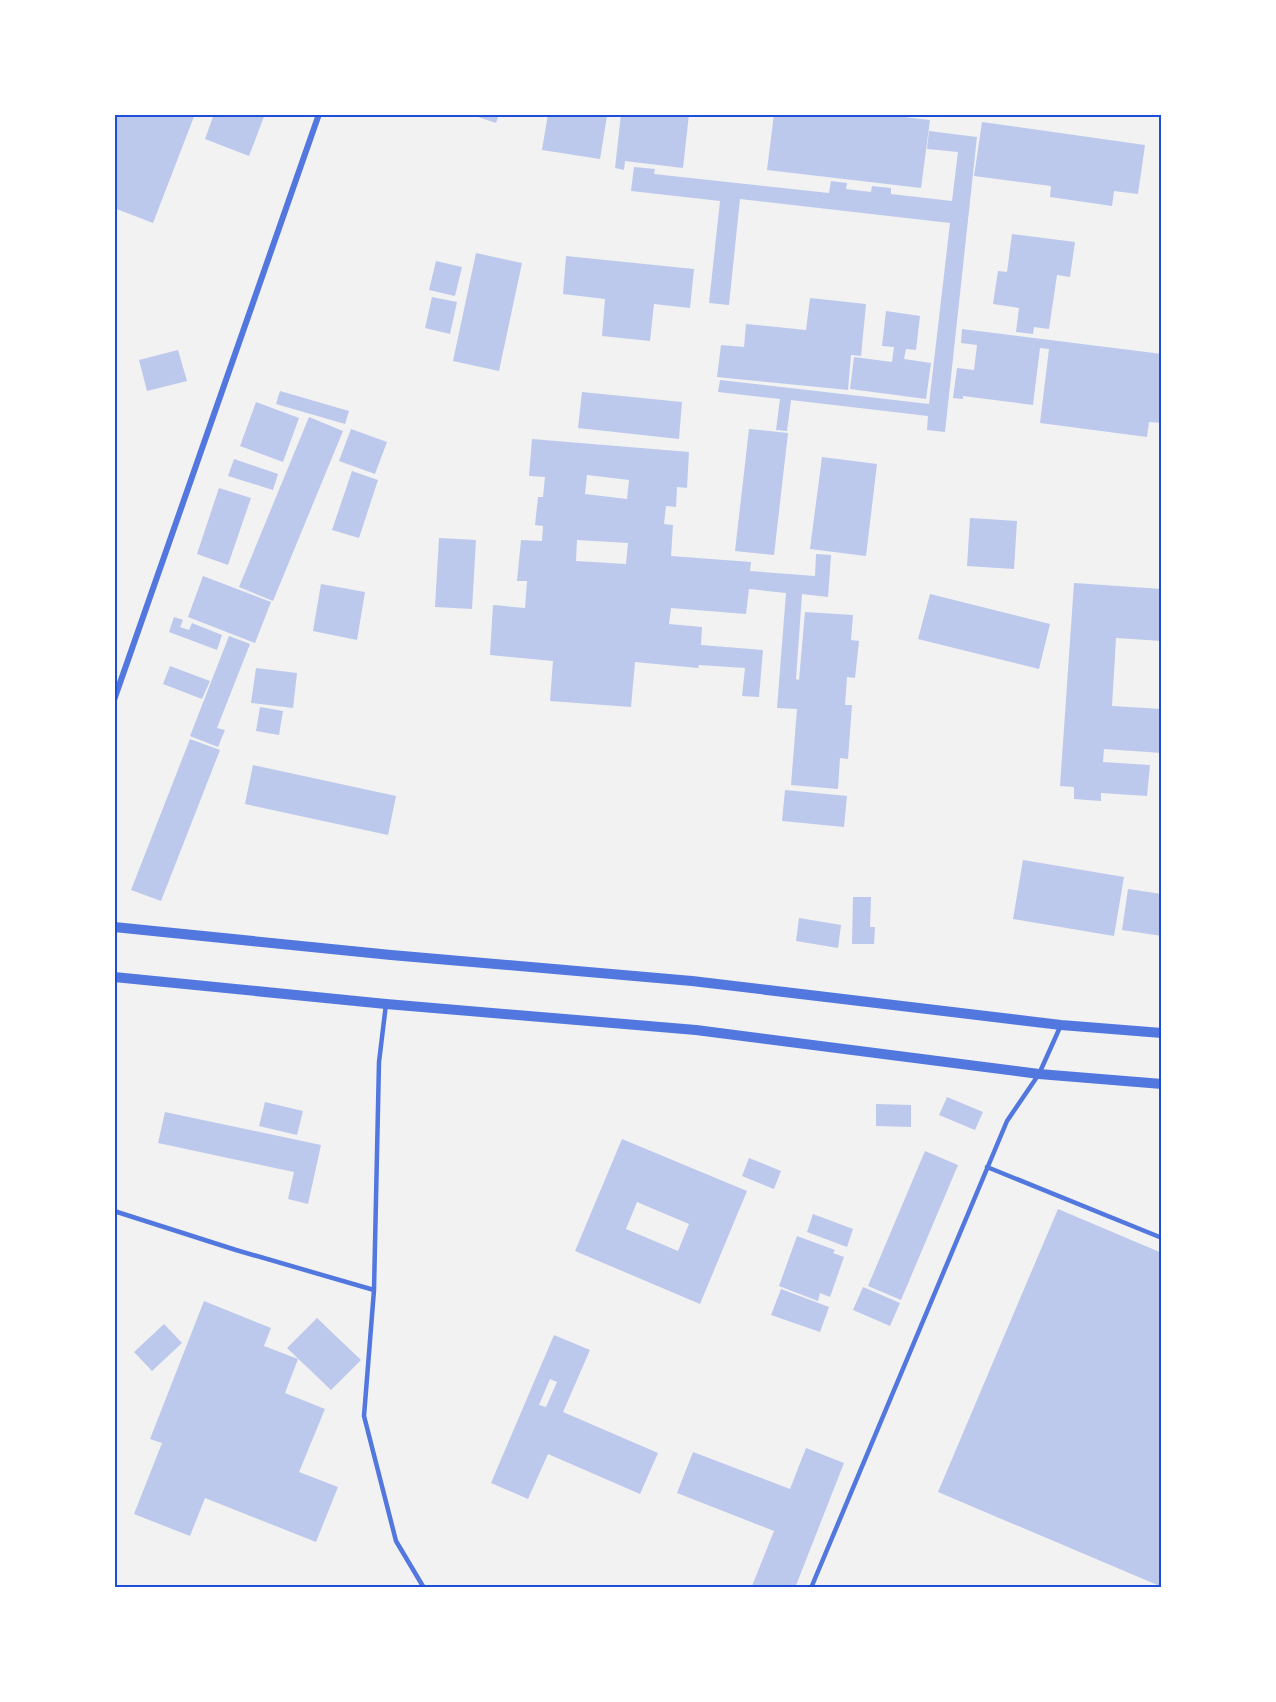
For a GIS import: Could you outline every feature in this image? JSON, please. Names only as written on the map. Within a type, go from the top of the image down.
[{"type":"street","points":[[114,700],[319,114]]},
{"type":"street","points":[[114,927],[391,956],[692,981],[1061,1025],[1162,1033]]},
{"type":"street","points":[[114,977],[386,1004],[696,1030],[1039,1074],[1162,1084]]},
{"type":"lane","points":[[386,1004],[379,1062],[374,1290],[364,1416],[396,1541],[424,1588]]},
{"type":"lane","points":[[812,1588],[1007,1121],[1039,1074],[1061,1025]]},
{"type":"lane","points":[[987,1167],[1162,1238]]},
{"type":"lane","points":[[114,1211],[236,1250],[374,1290]]},
{"type":"building","points":[[114,114],[195,114],[153,223],[114,208]]},
{"type":"building","points":[[214,114],[265,114],[249,156],[205,139]]},
{"type":"building","points":[[479,114],[499,114],[496,123],[478,117]]},
{"type":"building","points":[[548,114],[607,116],[600,159],[542,150]]},
{"type":"building","points":[[621,114],[689,114],[683,168],[625,161],[624,170],[615,168]]},
{"type":"building","points":[[774,114],[878,114],[930,120],[921,188],[767,170]]},
{"type":"building","points":[[982,122],[1145,145],[1138,194],[1114,191],[1112,206],[1050,197],[1051,186],[974,176]]},
{"type":"building","points":[[929,131],[977,137],[945,432],[927,430],[928,416],[791,400],[787,431],[776,430],[780,399],[718,392],[720,380],[929,404],[950,223],[740,199],[729,305],[709,303],[720,201],[631,191],[634,167],[655,169],[654,174],[829,193],[831,181],[847,183],[846,189],[871,192],[872,186],[891,188],[891,194],[952,201],[958,152],[927,149]]},
{"type":"building","points":[[1012,234],[1075,242],[1070,277],[1057,275],[1049,329],[1034,327],[1033,334],[1016,332],[1019,308],[993,304],[998,271],[1007,272]]},
{"type":"building","points":[[476,253],[522,263],[499,371],[453,361]]},
{"type":"building","points":[[566,256],[694,269],[690,308],[654,304],[650,341],[602,336],[605,299],[563,294]]},
{"type":"building","points":[[436,261],[462,267],[455,296],[429,290]]},
{"type":"building","points":[[432,297],[457,302],[450,334],[425,328]]},
{"type":"building","points":[[810,298],[866,304],[861,356],[851,355],[848,390],[717,377],[721,345],[744,347],[746,324],[806,330]]},
{"type":"building","points":[[886,311],[920,316],[916,350],[906,349],[904,359],[931,363],[926,399],[850,389],[854,357],[892,362],[894,347],[882,346]]},
{"type":"building","points":[[962,329],[1162,354],[1162,423],[1149,422],[1147,437],[1040,423],[1049,349],[1040,348],[1033,405],[963,396],[963,399],[953,398],[957,368],[974,370],[977,345],[961,343]]},
{"type":"building","points":[[178,350],[187,381],[147,391],[139,360]]},
{"type":"building","points":[[280,391],[349,411],[345,424],[276,404]]},
{"type":"building","points":[[582,392],[682,402],[679,439],[578,428]]},
{"type":"building","points":[[256,402],[299,418],[283,462],[240,446]]},
{"type":"building","points":[[309,417],[343,431],[273,601],[239,587]]},
{"type":"building","points":[[351,429],[387,442],[375,474],[339,461]]},
{"type":"building","points":[[749,429],[788,433],[774,555],[735,551]]},
{"type":"building","points":[[532,439],[689,452],[687,488],[677,487],[676,507],[666,506],[664,524],[673,525],[671,556],[751,562],[750,571],[815,576],[816,554],[831,555],[828,597],[802,594],[796,679],[799,680],[805,612],[853,615],[851,640],[859,641],[855,678],[847,677],[845,705],[852,705],[848,759],[840,758],[838,789],[791,785],[797,709],[777,708],[786,593],[749,589],[746,614],[671,608],[669,624],[702,627],[701,645],[763,650],[759,697],[742,696],[745,668],[699,665],[698,668],[635,662],[631,707],[550,701],[553,661],[490,655],[493,605],[525,608],[527,581],[517,581],[521,540],[542,541],[543,526],[535,525],[538,497],[543,497],[545,477],[529,476]],"holes":[[[587,475],[629,480],[627,499],[585,494]],[[577,540],[628,543],[626,564],[576,561]]]},
{"type":"building","points":[[822,457],[877,464],[866,556],[810,549]]},
{"type":"building","points":[[234,459],[278,474],[273,490],[228,476]]},
{"type":"building","points":[[352,471],[378,480],[359,538],[332,530]]},
{"type":"building","points":[[219,488],[251,498],[228,565],[197,554]]},
{"type":"building","points":[[970,518],[1017,521],[1014,569],[967,566]]},
{"type":"building","points":[[439,538],[476,540],[472,609],[435,607]]},
{"type":"building","points":[[203,576],[271,602],[255,643],[188,617]]},
{"type":"building","points":[[1074,583],[1162,589],[1162,641],[1116,638],[1112,706],[1162,709],[1162,753],[1104,749],[1103,762],[1150,765],[1147,796],[1101,793],[1101,801],[1074,799],[1074,787],[1060,786]]},
{"type":"building","points":[[321,584],[365,592],[357,640],[313,631]]},
{"type":"building","points":[[930,594],[1050,624],[1039,669],[918,639]]},
{"type":"building","points":[[174,617],[183,620],[180,627],[189,630],[192,623],[222,635],[217,650],[169,632]]},
{"type":"building","points":[[229,636],[250,644],[217,728],[225,730],[218,747],[190,736]]},
{"type":"building","points":[[170,666],[210,681],[202,699],[163,684]]},
{"type":"building","points":[[256,668],[297,673],[293,708],[251,703]]},
{"type":"building","points":[[260,707],[283,711],[279,735],[256,731]]},
{"type":"building","points":[[190,739],[220,750],[161,901],[131,890]]},
{"type":"building","points":[[253,765],[396,796],[388,835],[245,804]]},
{"type":"building","points":[[785,790],[847,796],[844,827],[782,821]]},
{"type":"building","points":[[1023,860],[1124,877],[1114,936],[1013,919]]},
{"type":"building","points":[[1128,889],[1162,894],[1162,936],[1122,930]]},
{"type":"building","points":[[853,897],[871,897],[870,927],[875,927],[874,944],[852,944]]},
{"type":"building","points":[[799,918],[841,925],[838,948],[796,941]]},
{"type":"building","points":[[947,1097],[983,1112],[975,1130],[939,1115]]},
{"type":"building","points":[[265,1102],[303,1111],[297,1135],[259,1126]]},
{"type":"building","points":[[876,1104],[911,1105],[911,1127],[876,1126]]},
{"type":"building","points":[[165,1112],[321,1145],[308,1204],[288,1199],[294,1172],[158,1143]]},
{"type":"building","points":[[622,1139],[747,1191],[700,1304],[575,1251]],"holes":[[[637,1202],[689,1224],[678,1251],[626,1229]]]},
{"type":"building","points":[[925,1151],[958,1165],[901,1300],[868,1286]]},
{"type":"building","points":[[749,1158],[781,1171],[774,1189],[742,1176]]},
{"type":"building","points":[[1058,1209],[1162,1253],[1162,1587],[938,1492]]},
{"type":"building","points":[[813,1214],[853,1229],[847,1247],[807,1232]]},
{"type":"building","points":[[797,1236],[835,1250],[833,1253],[844,1257],[830,1297],[820,1293],[818,1301],[779,1286]]},
{"type":"building","points":[[863,1287],[900,1303],[890,1326],[853,1310]]},
{"type":"building","points":[[781,1289],[829,1307],[820,1332],[771,1315]]},
{"type":"building","points":[[204,1301],[271,1328],[264,1346],[298,1359],[285,1393],[325,1409],[299,1472],[338,1487],[316,1542],[205,1498],[190,1536],[134,1514],[162,1443],[150,1439]]},
{"type":"building","points":[[317,1318],[361,1360],[331,1390],[287,1348]]},
{"type":"building","points":[[164,1324],[182,1343],[152,1371],[134,1352]]},
{"type":"building","points":[[554,1335],[590,1350],[563,1412],[658,1453],[640,1494],[548,1454],[528,1499],[491,1483]],"holes":[[[550,1379],[557,1382],[546,1407],[539,1405]]]},
{"type":"building","points":[[806,1448],[844,1463],[795,1588],[752,1586],[774,1531],[677,1493],[693,1452],[790,1489]]}]
